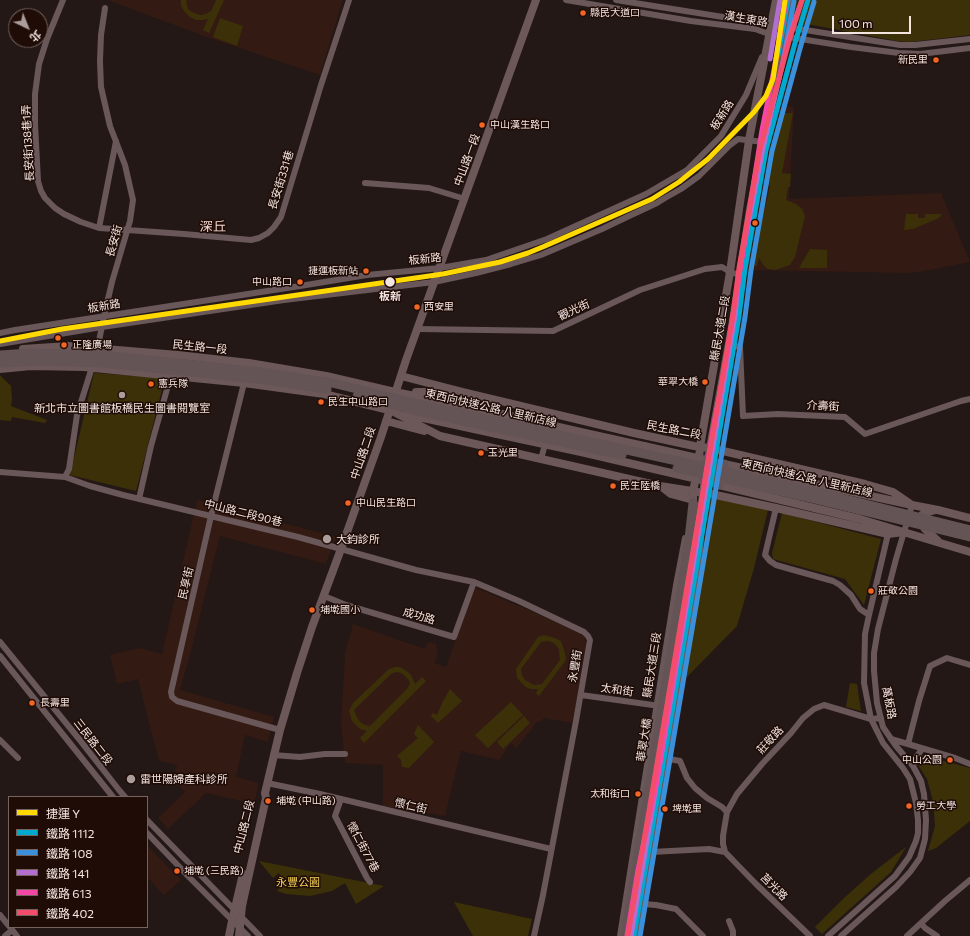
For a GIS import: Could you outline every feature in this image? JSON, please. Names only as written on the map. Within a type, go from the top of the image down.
[{"type":"highway","name":"東西向快速公路 八里新店線","points":[[0,355],[30,353],[103,355],[205,365],[332,383],[683,466],[970,537]]},
{"type":"highway","name":"東西向快速公路 八里新店線","points":[[0,363],[42,361],[103,363],[259,379],[333,390],[413,410],[683,466],[813,491],[970,530]]},
{"type":"highway","points":[[683,466],[724,464]]},
{"type":"highway","points":[[683,466],[719,484]]},
{"type":"highway","points":[[691,549],[696,502]]},
{"type":"highway","name":"華翠大橋","points":[[625,936],[691,549]]},
{"type":"highway","name":"華翠大橋","points":[[632,936],[691,549]]},
{"type":"main road","name":"中山路一段","points":[[443,259],[536,0]]},
{"type":"main road","name":"縣民大道二段","points":[[702,470],[700,447],[730,272],[749,140],[776,0]]},
{"type":"main road","name":"縣民大道二段","points":[[702,470],[710,448],[729,345],[750,210],[786,36],[790,0]]},
{"type":"main road","name":"中山路二段","points":[[239,932],[242,906],[266,798],[265,793],[267,783],[280,730],[305,647],[443,259]]},
{"type":"main road","name":"民生路一段","points":[[0,351],[68,346],[249,363],[326,376],[395,392]]},
{"type":"main road","points":[[0,369],[31,366],[92,368],[244,383],[324,394],[426,419],[581,452],[719,484],[801,504],[889,531]]},
{"type":"main road","name":"民生路二段","points":[[401,376],[552,414],[694,446],[710,448],[864,484],[893,492],[912,505],[970,518]]},
{"type":"main road","name":"民生路二段","points":[[395,392],[463,392]]},
{"type":"main road","points":[[395,392],[502,414],[912,505]]},
{"type":"main road","points":[[390,410],[440,436]]},
{"type":"main road","points":[[386,421],[440,436],[660,486],[703,492],[889,531],[904,532],[970,552]]},
{"type":"main road","name":"縣民大道三段","points":[[696,502],[693,491],[702,470]]},
{"type":"main road","name":"縣民大道三段","points":[[696,502],[703,492],[702,470]]},
{"type":"main road","points":[[660,486],[671,494],[696,502]]},
{"type":"main road","points":[[938,510],[926,512],[922,515],[920,520],[925,529],[941,544]]},
{"type":"main road","name":"中山路二段","points":[[229,936],[262,797],[265,793]]},
{"type":"street","name":"長安街138巷1弄","points":[[63,0],[47,39],[39,64],[35,94],[38,181],[45,198],[55,208],[64,214],[99,228],[128,229]]},
{"type":"street","name":"長安街331巷","points":[[128,229],[252,240],[268,233],[274,227],[283,212],[348,0]]},
{"type":"street","name":"漢生東路","points":[[566,0],[678,19],[755,29],[770,34],[851,47],[912,54],[970,48]]},
{"type":"street","name":"漢生東路","points":[[616,0],[908,45],[970,39]]},
{"type":"street","name":"長安街","points":[[65,477],[69,469],[77,415],[98,348],[112,282],[130,221],[133,200],[125,165],[110,126],[101,87],[100,61],[105,8]]},
{"type":"street","name":"板新路","points":[[0,333],[300,286],[367,274],[440,268],[486,260],[547,239],[646,194],[686,170],[721,136],[746,95],[767,46]]},
{"type":"street","name":"板新路","points":[[0,344],[284,300],[434,282],[511,264],[536,257],[602,229],[657,203],[681,189],[699,176],[738,139],[763,142]]},
{"type":"street","name":"長安街","points":[[99,228],[116,141]]},
{"type":"street","points":[[366,183],[429,188],[465,199]]},
{"type":"street","name":"觀光街","points":[[418,329],[553,331],[640,290],[705,269],[722,267],[730,272],[740,275]]},
{"type":"street","name":"介壽街","points":[[729,345],[740,347],[743,416],[778,414],[846,417],[865,434],[961,401],[970,400]]},
{"type":"street","name":"民享街","points":[[249,363],[211,516],[171,692],[172,697],[177,701],[280,730]]},
{"type":"street","points":[[139,498],[151,446],[171,375]]},
{"type":"street","points":[[541,459],[552,414]]},
{"type":"street","name":"中山路二段90巷","points":[[0,472],[65,477],[90,486],[341,549]]},
{"type":"street","name":"縣民大道三段","points":[[620,936],[676,585],[696,502]]},
{"type":"street","name":"縣民大道三段","points":[[637,936],[696,582],[700,551],[696,502]]},
{"type":"street","name":"萬板路","points":[[841,936],[896,887],[910,872],[920,858],[925,839],[926,820],[924,794],[921,781],[913,766],[891,739],[883,726],[874,677],[874,653],[878,629],[912,505]]},
{"type":"street","points":[[776,508],[765,555],[770,561],[790,569],[833,581],[840,585],[851,596],[860,609],[869,615]]},
{"type":"street","name":"萬板路","points":[[828,936],[895,876],[909,857],[918,833],[916,803],[910,779],[883,743],[871,719],[864,683],[865,634],[889,531]]},
{"type":"street","name":"永豐街","points":[[341,549],[416,570],[474,582],[519,601],[583,632],[590,640],[534,936]]},
{"type":"street","name":"成功路","points":[[324,596],[346,605],[454,637],[474,582]]},
{"type":"street","name":"三民路二段","points":[[0,642],[124,796]]},
{"type":"street","name":"三民路二段","points":[[0,656],[112,796]]},
{"type":"street","points":[[908,744],[930,666],[947,658],[970,665]]},
{"type":"street","name":"太和街","points":[[580,695],[674,708]]},
{"type":"street","name":"莊敬路","points":[[725,852],[723,836],[727,812],[738,794],[762,764],[803,718],[814,709],[824,705],[871,719],[881,718]]},
{"type":"street","points":[[891,739],[970,764]]},
{"type":"street","points":[[0,740],[18,758]]},
{"type":"street","points":[[913,766],[915,759],[922,749]]},
{"type":"street","points":[[274,755],[300,757],[324,754],[345,754]]},
{"type":"street","points":[[648,756],[680,761],[687,778],[695,788],[727,812]]},
{"type":"street","name":"懷仁街","points":[[267,783],[551,849]]},
{"type":"street","name":"懷仁街77巷","points":[[341,799],[335,816],[370,882]]},
{"type":"street","points":[[148,821],[260,936]]},
{"type":"street","points":[[148,834],[232,921],[239,932],[248,936]]},
{"type":"street","points":[[651,852],[709,849],[725,852]]},
{"type":"street","name":"莒光路","points":[[725,852],[810,936]]},
{"type":"street","points":[[907,936],[970,880]]},
{"type":"street","points":[[643,904],[676,909],[703,936]]},
{"type":"street","points":[[0,915],[8,925]]},
{"type":"street","points":[[729,921],[733,931],[733,936]]},
{"type":"street","points":[[921,923],[925,928],[937,936]]},
{"type":"street","points":[[5,936],[10,928],[17,936]]},
{"type":"shaded area","points":[[107,0],[343,0],[320,75],[204,36]]},
{"type":"shaded area","points":[[784,106],[794,107],[789,199],[941,193],[970,262],[909,273],[747,270]]},
{"type":"shaded area","points":[[197,500],[336,537],[326,564],[220,536],[180,690],[274,717],[268,742],[245,735],[236,777],[259,783],[254,804],[206,793],[168,829],[158,818],[185,792],[173,780],[177,765],[159,761],[138,679],[117,684],[110,655],[139,648],[162,654]]},
{"type":"shaded area","points":[[474,587],[552,620],[584,636],[586,643],[573,723],[544,718],[540,722],[536,722],[516,748],[511,743],[499,760],[461,751],[445,816],[383,806],[383,765],[345,763],[341,722],[345,653],[353,624],[425,649],[428,642],[436,644],[438,655],[434,663],[446,667]]},
{"type":"shaded area","points":[[148,846],[181,880],[164,895],[148,878]]},
{"type":"green space","points":[[181,0],[187,0],[186,2],[188,9],[200,15],[211,11],[216,0],[224,0],[209,33],[203,30],[208,19],[196,20],[190,17],[181,6]]},
{"type":"green space","points":[[794,0],[970,0],[970,35],[910,42],[897,41],[791,21]]},
{"type":"green space","points":[[220,18],[243,26],[237,46],[213,37]]},
{"type":"green space","points":[[782,113],[793,113],[782,173],[791,174],[790,187],[788,187],[786,200],[796,204],[802,209],[805,216],[795,257],[790,265],[775,270],[768,269],[764,266],[759,258],[757,266],[752,265],[770,186],[766,185]]},
{"type":"green space","points":[[906,214],[918,214],[918,218],[925,218],[925,214],[942,214],[939,218],[913,229],[904,230]]},
{"type":"green space","points":[[810,249],[827,250],[827,268],[799,268]]},
{"type":"green space","points":[[94,373],[165,378],[136,491],[70,475]]},
{"type":"green space","points":[[0,375],[11,386],[11,406],[47,420],[45,423],[12,417],[11,421],[0,420]]},
{"type":"green space","points":[[711,498],[768,510],[754,568],[737,626],[687,677],[682,677]]},
{"type":"green space","name":"莊敬公園","points":[[782,513],[881,539],[864,605],[845,579],[773,559],[772,553]]},
{"type":"green space","points":[[544,635],[561,641],[566,660],[539,696],[536,693],[538,689],[530,689],[526,687],[517,678],[516,669],[538,637]],"holes":[[[541,642],[552,642],[559,650],[560,660],[542,684],[534,685],[525,680],[521,669]]]},
{"type":"green space","points":[[400,667],[411,675],[415,684],[422,677],[426,681],[364,743],[360,738],[367,731],[360,729],[352,721],[349,711],[353,703],[389,669]],"holes":[[[398,672],[403,674],[410,683],[408,688],[371,725],[368,726],[359,721],[354,710],[392,673]]]},
{"type":"green space","points":[[850,683],[857,684],[861,711],[846,707]]},
{"type":"green space","points":[[450,689],[462,701],[438,723],[431,716],[433,713],[437,715]]},
{"type":"green space","points":[[511,702],[523,715],[488,748],[475,735]]},
{"type":"green space","points":[[524,716],[530,723],[503,749],[497,742]]},
{"type":"green space","points":[[418,725],[434,742],[409,768],[402,767],[401,760],[397,756],[418,738],[414,734]]},
{"type":"green space","name":"中山公園","points":[[921,755],[970,768],[970,821],[936,848],[928,851],[935,826],[933,801],[927,779],[916,762]]},
{"type":"green space","points":[[906,847],[891,872],[822,934],[815,927],[872,873]]},
{"type":"green space","name":"永豐公園","points":[[259,861],[384,886],[356,904],[345,883],[332,891],[310,896],[286,894],[277,891],[283,881],[279,873],[273,878]]},
{"type":"green space","points":[[454,902],[532,919],[528,936],[473,936]]},
{"type":"metro line","name":"Y","points":[[0,341],[62,329],[443,274],[500,262],[545,246],[652,199],[679,182],[708,159],[754,112],[766,96],[773,79],[785,0]]},
{"type":"rail line","name":"141","points":[[770,59],[780,0]]},
{"type":"rail line","name":"1112","points":[[778,55],[788,0]]},
{"type":"rail line","name":"141","points":[[631,936],[735,315],[740,266],[763,148],[788,40],[802,0]]},
{"type":"rail line","name":"402","points":[[628,935],[760,149],[789,41],[802,0]]},
{"type":"rail line","name":"1112","points":[[634,936],[766,150],[808,0]]},
{"type":"rail line","name":"613","points":[[627,936],[638,870],[657,780],[762,130],[786,1]]},
{"type":"rail line","name":"108","points":[[784,56],[794,1]]},
{"type":"rail line","name":"108","points":[[640,936],[772,151],[814,2]]},
{"type":"place","name":"縣民大道口","points":[[583,13]]},
{"type":"place","name":"新民里","points":[[936,60]]},
{"type":"place","name":"中山漢生路口","points":[[482,125]]},
{"type":"place","name":"捷運板新站","points":[[366,271]]},
{"type":"place","name":"中山路口","points":[[300,282]]},
{"type":"place","name":"板新","points":[[390,282]]},
{"type":"place","name":"西安里","points":[[417,307]]},
{"type":"place","name":"正隆廣場","points":[[64,345]]},
{"type":"place","name":"華翠大橋","points":[[705,382]]},
{"type":"place","name":"憲兵隊","points":[[151,384]]},
{"type":"place","name":"新北市立圖書館板橋民生圖書閱覽室","points":[[122,395]]},
{"type":"place","name":"民生中山路口","points":[[321,402]]},
{"type":"place","name":"玉光里","points":[[481,453]]},
{"type":"place","name":"民生陸橋","points":[[613,486]]},
{"type":"place","name":"中山民生路口","points":[[348,503]]},
{"type":"place","name":"大鈞診所","points":[[327,539]]},
{"type":"place","name":"莊敬公園","points":[[871,591]]},
{"type":"place","name":"埔墘國小","points":[[312,610]]},
{"type":"place","name":"長壽里","points":[[32,703]]},
{"type":"place","name":"中山公園","points":[[950,760]]},
{"type":"place","name":"雷世陽婦產科診所","points":[[131,779]]},
{"type":"place","name":"太和街口","points":[[638,794]]},
{"type":"place","name":"埔墘 (中山路)","points":[[268,801]]},
{"type":"place","name":"勞工大學","points":[[909,806]]},
{"type":"place","name":"埤墘里","points":[[665,809]]},
{"type":"place","name":"埔墘 (三民路)","points":[[177,871]]},
{"type":"district","name":"深丘","points":[[213,227]]}]
